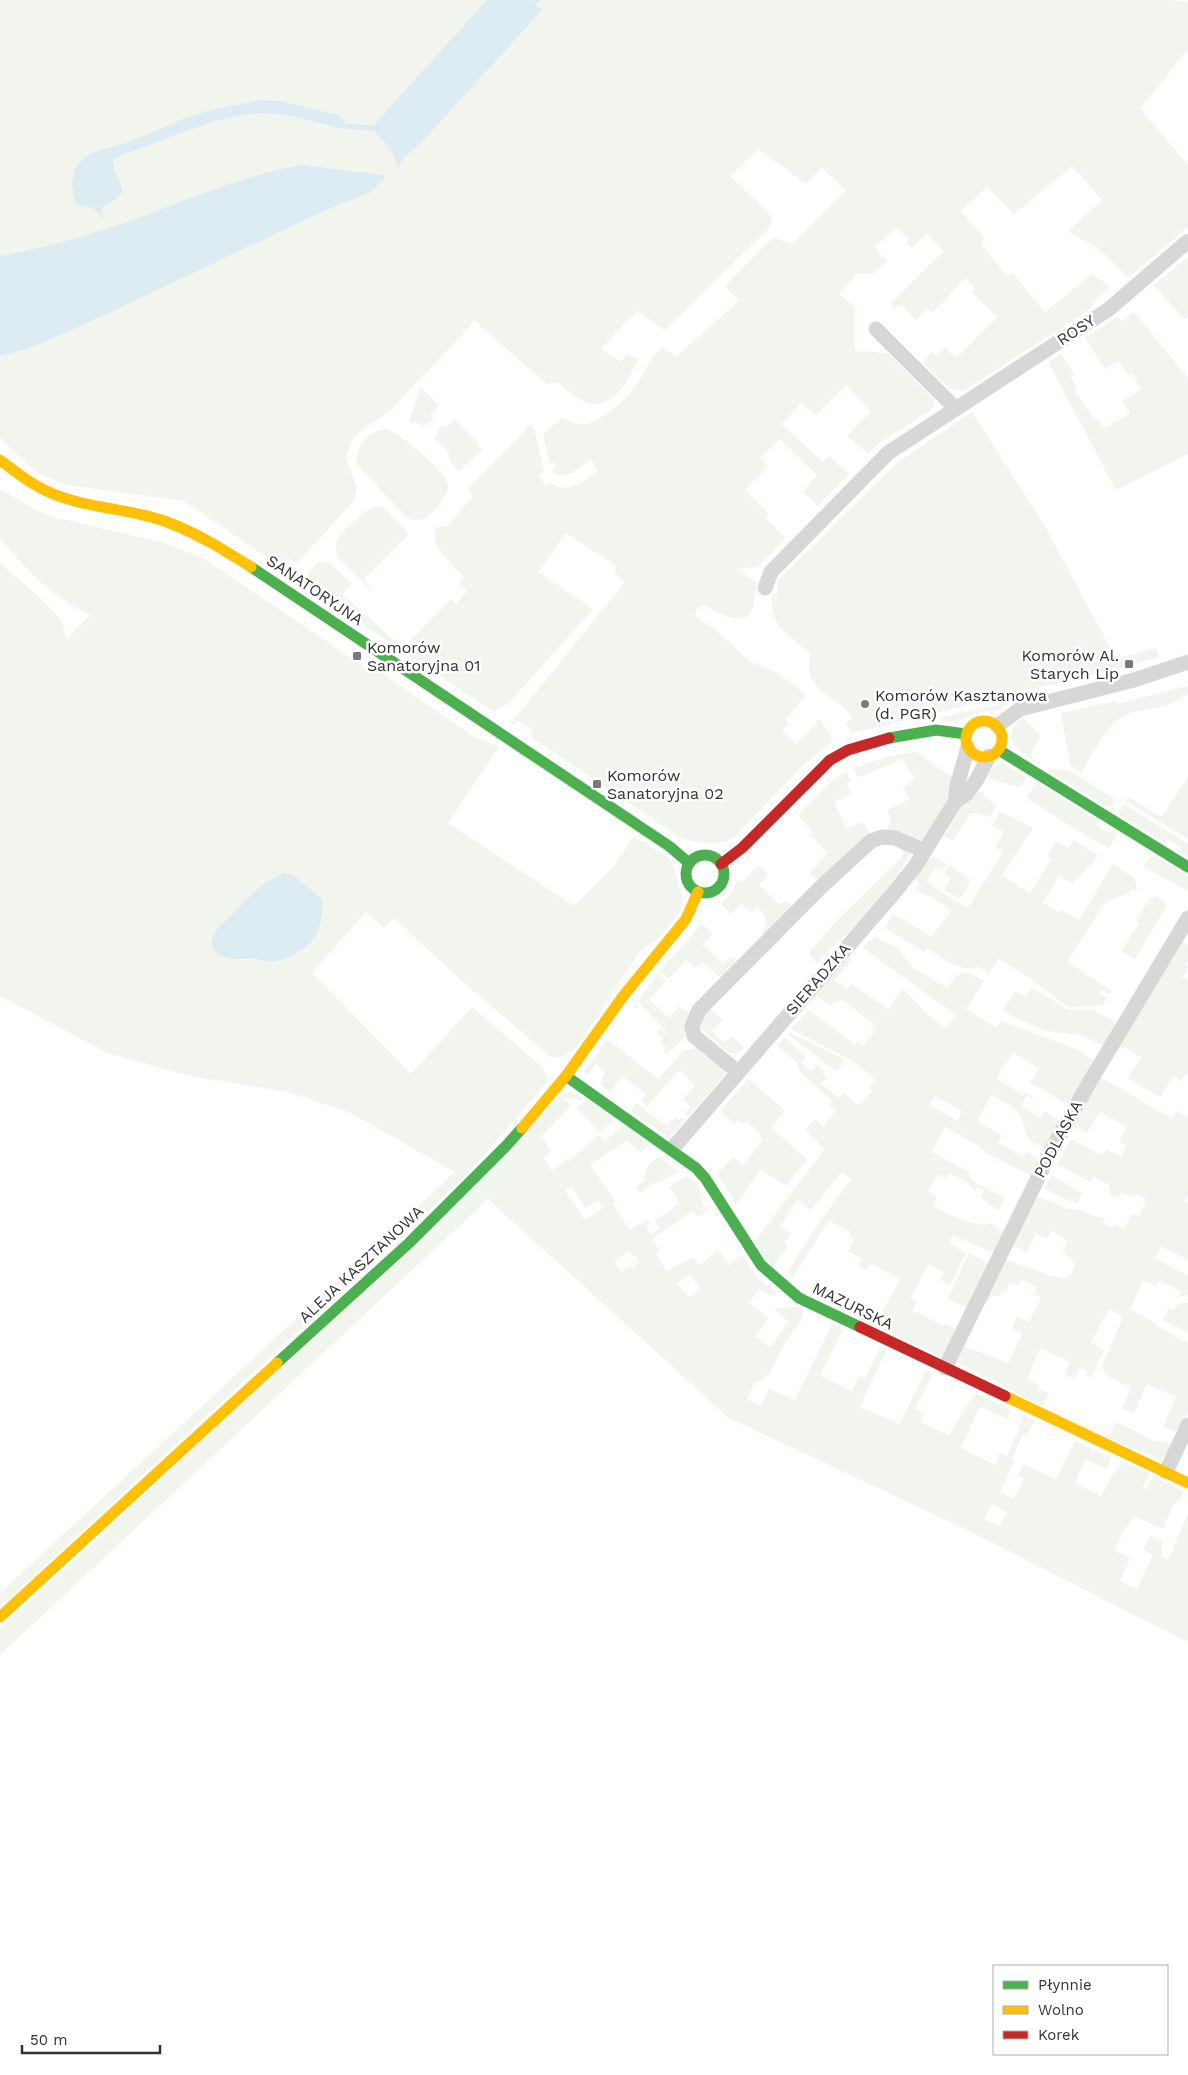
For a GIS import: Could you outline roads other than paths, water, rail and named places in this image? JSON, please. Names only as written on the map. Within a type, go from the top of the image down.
[{"type":"street","name":"ROSY","points":[[764,588],[771,572],[888,453],[1109,309],[1188,241]]},
{"type":"street","points":[[876,329],[955,408]]},
{"type":"street","name":"SANATORYJNA","points":[[0,460],[30,483],[53,494],[165,522],[210,540],[669,846],[689,863]]},
{"type":"street","points":[[997,726],[1020,709],[1134,680],[1188,662]]},
{"type":"street","points":[[967,741],[973,723],[979,721],[992,722],[997,726],[1003,737],[994,753]]},
{"type":"street","points":[[721,864],[742,848],[818,770],[848,750],[882,740],[936,730],[967,741],[978,756],[994,753],[1188,867]]},
{"type":"street","name":"SIERADZKA","points":[[955,802],[967,741]]},
{"type":"street","name":"SIERADZKA","points":[[672,1149],[893,894],[925,851],[955,802],[970,790],[994,753]]},
{"type":"street","points":[[738,1072],[694,1036],[692,1026],[699,1010],[814,894],[871,841],[882,837],[895,838],[925,851]]},
{"type":"street","points":[[710,855],[721,864],[724,875],[720,886],[710,893],[698,892],[686,880],[685,874],[689,863],[695,858],[710,855]]},
{"type":"street","name":"ALEJA KASZTANOWA","points":[[0,1617],[409,1243],[506,1146],[566,1076],[619,1001],[686,919],[698,892]]},
{"type":"street","name":"PODLASKA","points":[[945,1368],[1012,1227],[1058,1137],[1188,918]]},
{"type":"street","name":"MAZURSKA","points":[[566,1076],[686,1159],[705,1178],[758,1260],[787,1289],[814,1306],[1188,1483]]},
{"type":"street","points":[[1166,1472],[1188,1425]]},
{"type":"waterway","points":[[343,126],[371,128]]},
{"type":"place","name":"Komorów Sanatoryjna 01","points":[[357,656]]},
{"type":"place","name":"Komorów Al. Starych Lip","points":[[1129,664]]},
{"type":"place","name":"Komorów Kasztanowa (d. PGR)","points":[[865,704]]},
{"type":"place","name":"Komorów Sanatoryjna 02","points":[[597,784]]}]
